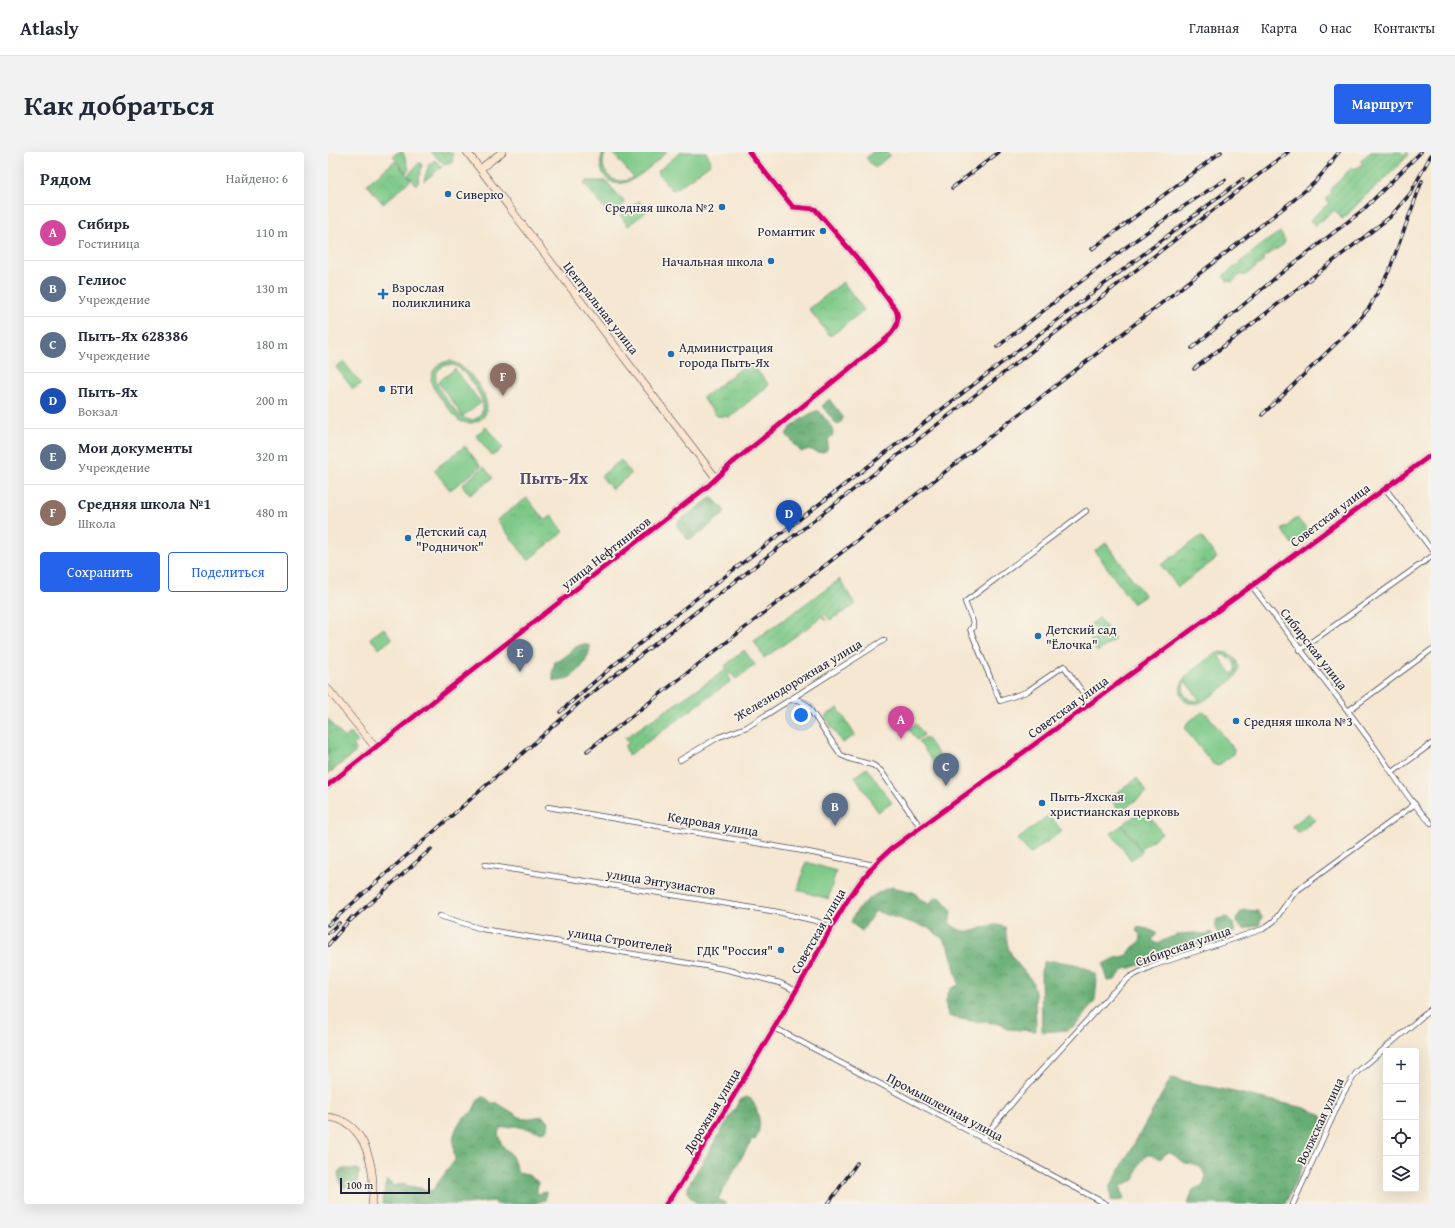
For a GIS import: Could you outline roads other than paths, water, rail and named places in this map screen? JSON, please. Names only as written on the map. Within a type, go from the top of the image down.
[{"type":"street","name":"Центральная улица","points":[[467,152],[716,478]]},
{"type":"street","points":[[480,169],[502,152]]},
{"type":"street","name":"улица Нефтяников","points":[[328,785],[604,569],[893,332],[898,323],[896,310],[857,258],[815,209],[792,207],[749,152]]},
{"type":"street","name":"Советская улица","points":[[775,1028],[852,893],[874,865],[891,849],[1431,455]]},
{"type":"street","points":[[1385,488],[1431,549]]},
{"type":"street","points":[[1086,511],[965,602],[973,622],[973,628],[970,629],[1000,701],[1026,692],[1064,666],[1091,704]]},
{"type":"street","points":[[1300,650],[1431,557]]},
{"type":"street","name":"Сибирская улица","points":[[1252,586],[1348,711],[1415,804],[1431,823]]},
{"type":"street","name":"Железнодорожная улица","points":[[680,760],[720,737],[747,727],[884,640]]},
{"type":"street","points":[[1348,711],[1431,650]]},
{"type":"street","points":[[328,689],[375,747]]},
{"type":"street","points":[[788,700],[799,700],[807,705],[841,755],[878,767],[921,828]]},
{"type":"street","points":[[1393,772],[1431,744]]},
{"type":"street","name":"Сибирская улица","points":[[982,1139],[1018,1096],[1111,994],[1130,977],[1157,964],[1263,929],[1274,921],[1295,892],[1415,804]]},
{"type":"street","name":"Кедровая улица","points":[[548,807],[839,857],[874,865]]},
{"type":"street","name":"улица Энтузиастов","points":[[485,865],[778,912],[816,921],[832,928]]},
{"type":"street","name":"улица Строителей","points":[[440,916],[482,928],[724,968],[780,983],[796,991]]},
{"type":"street","name":"Волжская улица","points":[[1293,1204],[1344,1092],[1356,1073],[1431,1009]]},
{"type":"street","name":"Промышленная улица","points":[[775,1028],[1106,1204]]},
{"type":"street","name":"Дорожная улица","points":[[666,1204],[680,1185],[775,1028]]},
{"type":"street","points":[[328,1117],[346,1122],[361,1138],[372,1170],[372,1204]]},
{"type":"railway","points":[[952,188],[999,152]]},
{"type":"railway","points":[[1092,249],[1221,152]]},
{"type":"railway","points":[[328,925],[584,699],[1288,152]]},
{"type":"railway","points":[[1329,164],[1339,152]]},
{"type":"railway","points":[[1192,348],[1280,274],[1363,210],[1421,152]]},
{"type":"railway","points":[[1194,369],[1390,217],[1410,194],[1431,155]]},
{"type":"railway","points":[[587,751],[1295,199],[1315,182],[1333,161]]},
{"type":"railway","points":[[560,712],[627,654],[695,599],[1243,179]]},
{"type":"railway","points":[[997,347],[1137,239],[1225,180]]},
{"type":"railway","points":[[1262,415],[1350,330],[1369,308],[1389,271],[1422,181]]},
{"type":"railway","points":[[350,921],[431,849]]},
{"type":"railway","points":[[328,945],[352,917]]},
{"type":"railway","points":[[328,933],[339,923]]},
{"type":"railway","points":[[828,1204],[857,1163]]},
{"type":"place","name":"Сиверко","points":[[448,194]]},
{"type":"place","name":"Средняя школа №2","points":[[722,207]]},
{"type":"place","name":"Романтик","points":[[823,231]]},
{"type":"place","name":"Начальная школа","points":[[771,261]]},
{"type":"place","name":"Взрослая поликлиника","points":[[383,294]]},
{"type":"place","name":"Администрация города Пыть-Ях","points":[[671,354]]},
{"type":"place","name":"БТИ","points":[[382,389]]},
{"type":"place","name":"Средняя школа №1","points":[[503,396]]},
{"type":"place","name":"Пыть-Ях","points":[[789,533]]},
{"type":"place","name":"Детский сад \"Родничок\"","points":[[408,538]]},
{"type":"place","name":"Детский сад \"Ёлочка\"","points":[[1038,636]]},
{"type":"place","name":"Мои документы","points":[[520,672]]},
{"type":"place","name":"Средняя школа №3","points":[[1236,721]]},
{"type":"place","name":"Сибирь","points":[[901,739]]},
{"type":"place","name":"Пыть-Ях 628386","points":[[946,786]]},
{"type":"place","name":"Пыть-Яхская христианская церковь","points":[[1042,803]]},
{"type":"place","name":"Гелиос","points":[[835,826]]},
{"type":"place","name":"ГДК \"Россия\"","points":[[781,950]]},
{"type":"district","name":"Пыть-Ях","points":[[554,477]]}]
